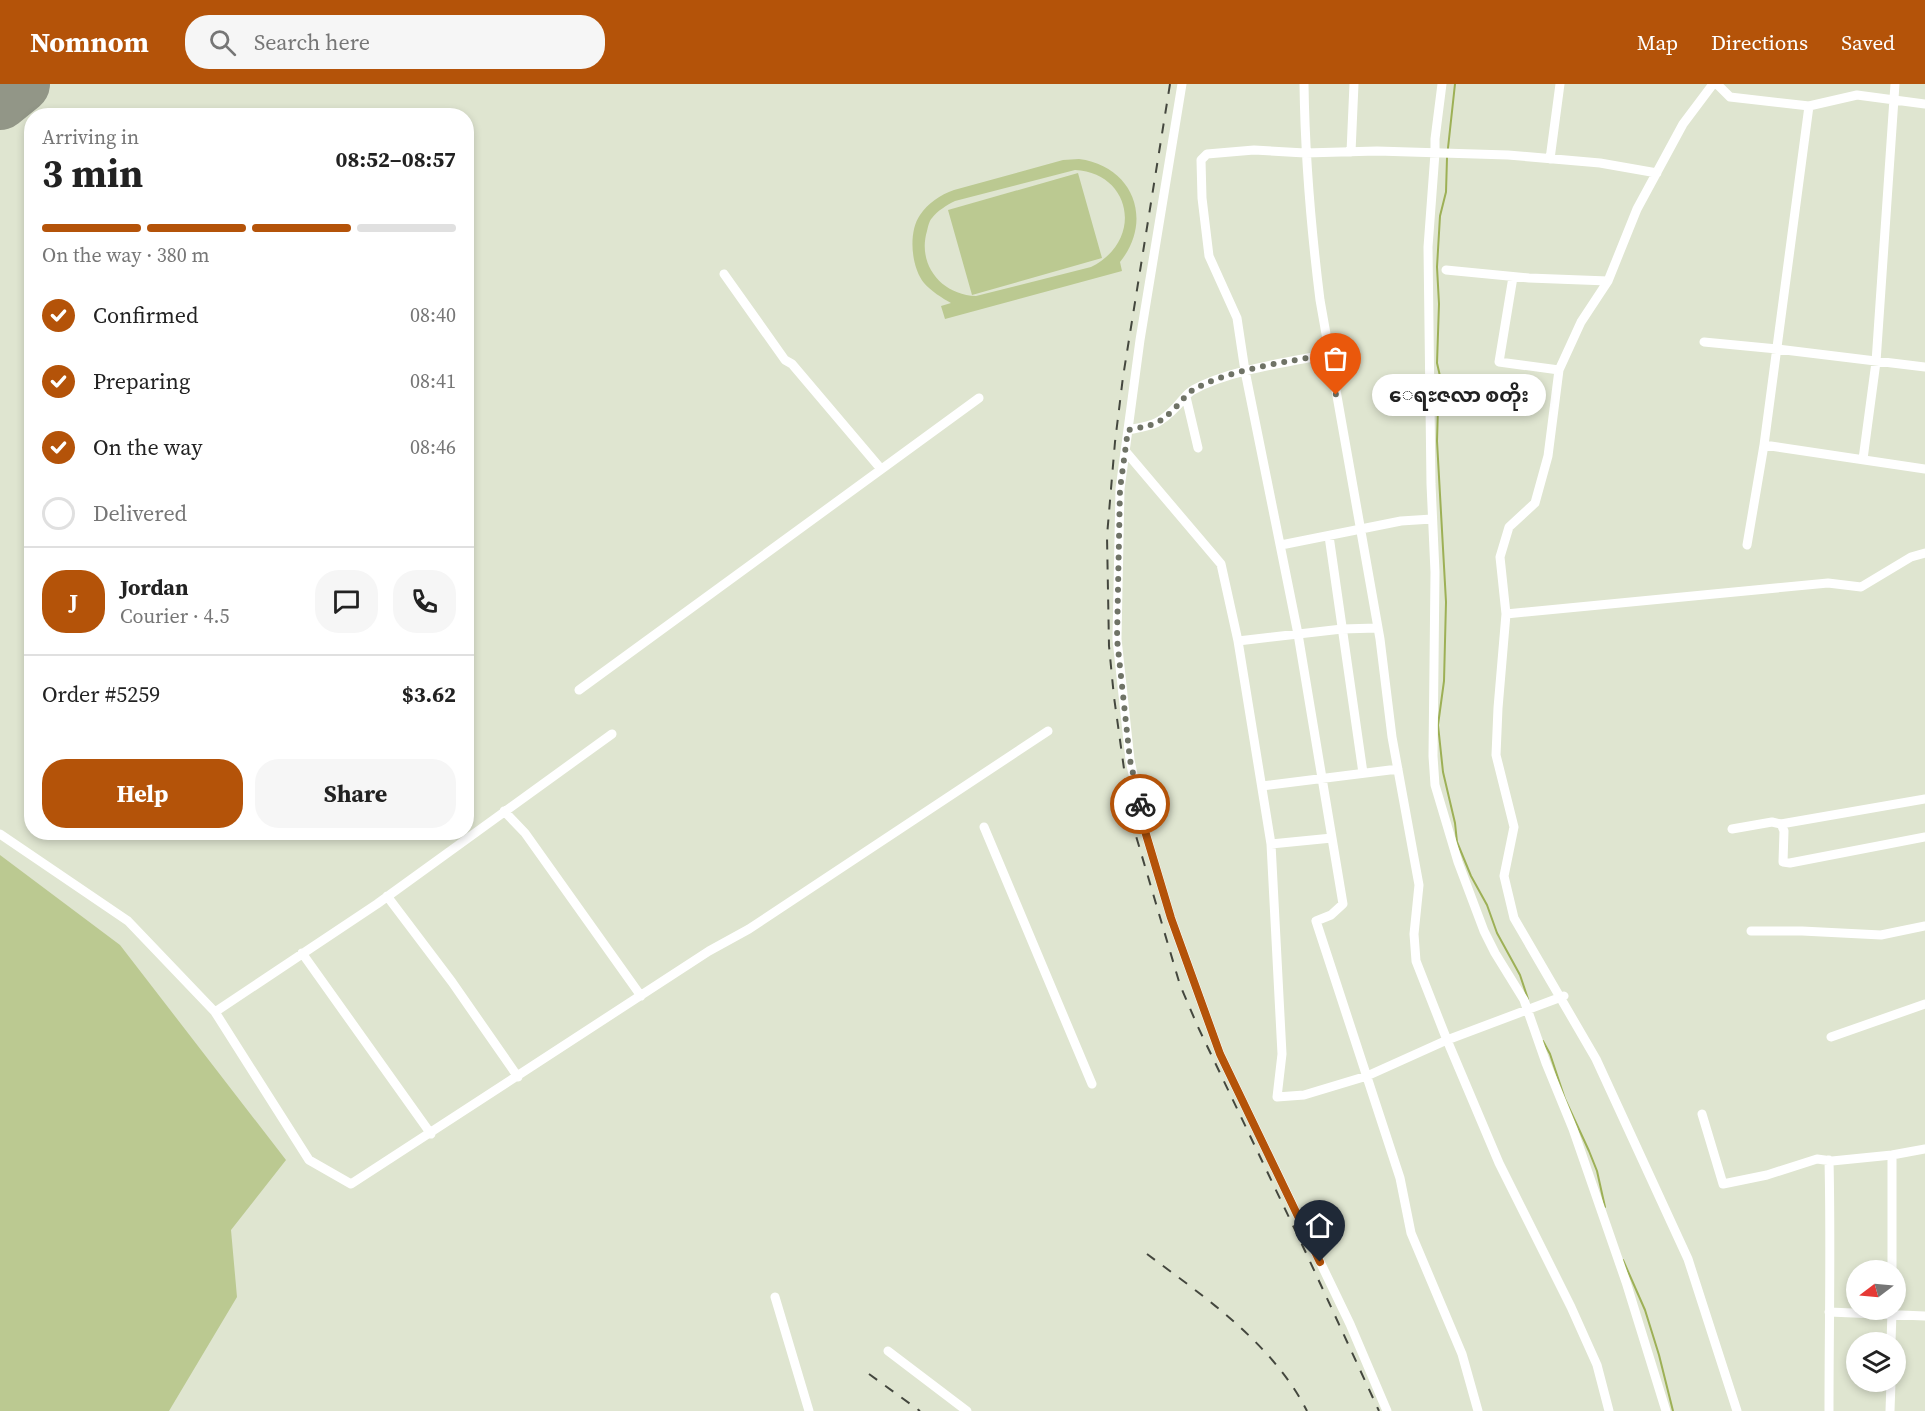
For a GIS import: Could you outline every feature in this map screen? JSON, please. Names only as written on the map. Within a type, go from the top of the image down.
[{"type":"street","points":[[1182,84],[1140,340],[1120,489],[1117,639],[1130,760],[1145,831],[1171,918],[1220,1054],[1350,1324],[1387,1411]]},
{"type":"street","points":[[1304,84],[1305,153],[1314,251],[1329,354],[1380,639],[1398,769],[1419,885],[1414,933],[1416,961],[1499,1163],[1571,1307],[1597,1365],[1609,1411]]},
{"type":"street","points":[[1352,152],[1354,84]]},
{"type":"street","points":[[1442,84],[1435,139],[1428,248],[1428,340],[1435,572],[1433,756],[1435,785],[1458,862],[1484,931],[1524,999],[1603,1214],[1666,1411]]},
{"type":"street","points":[[1550,159],[1560,84]]},
{"type":"street","points":[[1737,1411],[1688,1259],[1596,1059],[1563,997],[1514,918],[1504,876],[1514,827],[1497,755],[1498,708],[1506,614],[1500,557],[1509,527],[1535,503],[1548,456],[1559,370],[1581,322],[1608,281],[1637,209],[1683,124],[1715,84],[1730,97],[1809,106],[1857,95],[1925,104]]},
{"type":"street","points":[[1863,459],[1876,362],[1895,84]]},
{"type":"street","points":[[1747,545],[1764,445],[1809,106]]},
{"type":"street","points":[[1478,1411],[1462,1354],[1411,1233],[1400,1178],[1316,921],[1331,915],[1343,904],[1298,634],[1245,371],[1237,318],[1209,256],[1202,198],[1201,160],[1207,154],[1254,150],[1305,153],[1508,155],[1600,163],[1657,173]]},
{"type":"street","points":[[1446,270],[1513,277],[1608,281]]},
{"type":"street","points":[[724,274],[784,360],[792,364],[881,469]]},
{"type":"street","points":[[1513,277],[1499,362],[1559,370]]},
{"type":"street","points":[[1704,342],[1925,367]]},
{"type":"street","points":[[1128,430],[1155,425],[1164,420],[1191,391],[1207,383],[1245,371],[1329,354]]},
{"type":"street","points":[[1186,397],[1198,448]]},
{"type":"street","points":[[579,690],[978,398]]},
{"type":"street","points":[[1764,445],[1925,469]]},
{"type":"street","points":[[1126,452],[1221,564],[1238,640],[1271,844],[1282,1054],[1277,1097],[1304,1095],[1367,1076],[1447,1040],[1563,997]]},
{"type":"street","points":[[1281,546],[1401,521],[1432,519]]},
{"type":"street","points":[[1329,536],[1363,773]]},
{"type":"street","points":[[1506,614],[1828,583],[1861,587],[1911,557],[1925,553]]},
{"type":"street","points":[[1238,640],[1377,628]]},
{"type":"street","points":[[0,834],[128,921],[215,1012],[309,1160],[351,1184],[709,951],[749,929],[1048,731]]},
{"type":"street","points":[[474,833],[612,734]]},
{"type":"street","points":[[1262,786],[1398,769]]},
{"type":"street","points":[[1732,829],[1772,822],[1781,824],[1925,799]]},
{"type":"street","points":[[504,811],[525,832],[641,996]]},
{"type":"street","points":[[1781,824],[1784,831],[1782,862],[1790,863],[1925,837]]},
{"type":"street","points":[[984,827],[1092,1084]]},
{"type":"street","points":[[1271,844],[1332,838]]},
{"type":"street","points":[[215,1012],[387,896],[464,840]]},
{"type":"street","points":[[387,896],[452,982],[518,1077]]},
{"type":"street","points":[[1751,930],[1881,935],[1925,926]]},
{"type":"street","points":[[302,953],[430,1134]]},
{"type":"street","points":[[1831,1037],[1925,1004]]},
{"type":"street","points":[[1702,1113],[1723,1184],[1767,1175],[1817,1159],[1892,1155],[1925,1149]]},
{"type":"street","points":[[1892,1155],[1892,1260]]},
{"type":"street","points":[[1829,1411],[1830,1160]]},
{"type":"street","points":[[775,1297],[809,1411]]},
{"type":"street","points":[[1829,1312],[1846,1312]]},
{"type":"street","points":[[1906,1314],[1925,1316]]},
{"type":"street","points":[[888,1351],[967,1411]]},
{"type":"street","points":[[1890,1411],[1891,1392]]},
{"type":"green space","points":[[1079,159],[1098,164],[1113,172],[1125,184],[1133,197],[1136,229],[1130,246],[1120,262],[1122,271],[945,319],[941,306],[951,303],[924,283],[916,268],[913,240],[916,222],[920,215],[935,200],[954,190],[1063,160]],"holes":[[[1075,170],[1094,174],[1109,183],[1119,195],[1124,210],[1124,226],[1119,241],[1108,255],[1091,267],[976,296],[963,294],[942,284],[929,266],[925,243],[927,231],[930,221],[946,206],[955,201]]]},
{"type":"green space","points":[[1078,173],[1102,258],[972,295],[948,210]]},
{"type":"green space","points":[[0,855],[120,945],[286,1160],[231,1230],[237,1297],[169,1411],[0,1411]]},
{"type":"waterway","points":[[1448,148],[1455,84]]},
{"type":"waterway","points":[[1447,158],[1446,192],[1440,216],[1437,267],[1439,304],[1437,363],[1442,385],[1438,407],[1437,441],[1446,602],[1444,681],[1438,725],[1443,772],[1457,842],[1471,876],[1487,905],[1497,933],[1520,975],[1528,999]]},
{"type":"waterway","points":[[1543,1041],[1550,1054],[1565,1099],[1597,1171],[1605,1207]]},
{"type":"waterway","points":[[1623,1260],[1645,1310],[1673,1411]]},
{"type":"runway","points":[[0,101],[21,84]]},
{"type":"railway","points":[[1170,84],[1123,377],[1107,536],[1109,646],[1131,819],[1180,985],[1379,1411]]},
{"type":"railway","points":[[1147,1254],[1215,1305],[1257,1343],[1293,1387],[1307,1411]]},
{"type":"railway","points":[[869,1374],[920,1411]]},
{"type":"way so far","points":[[1140,804],[1130,760],[1117,639],[1120,489],[1128,430],[1155,425],[1164,420],[1191,391],[1207,383],[1245,371],[1329,354],[1336,395]]},
{"type":"place","name":"ေရႊဇလာ စတိုး","points":[[1336,395]]},
{"type":"route","points":[[1140,804],[1145,831],[1171,918],[1220,1054],[1320,1262]]}]
